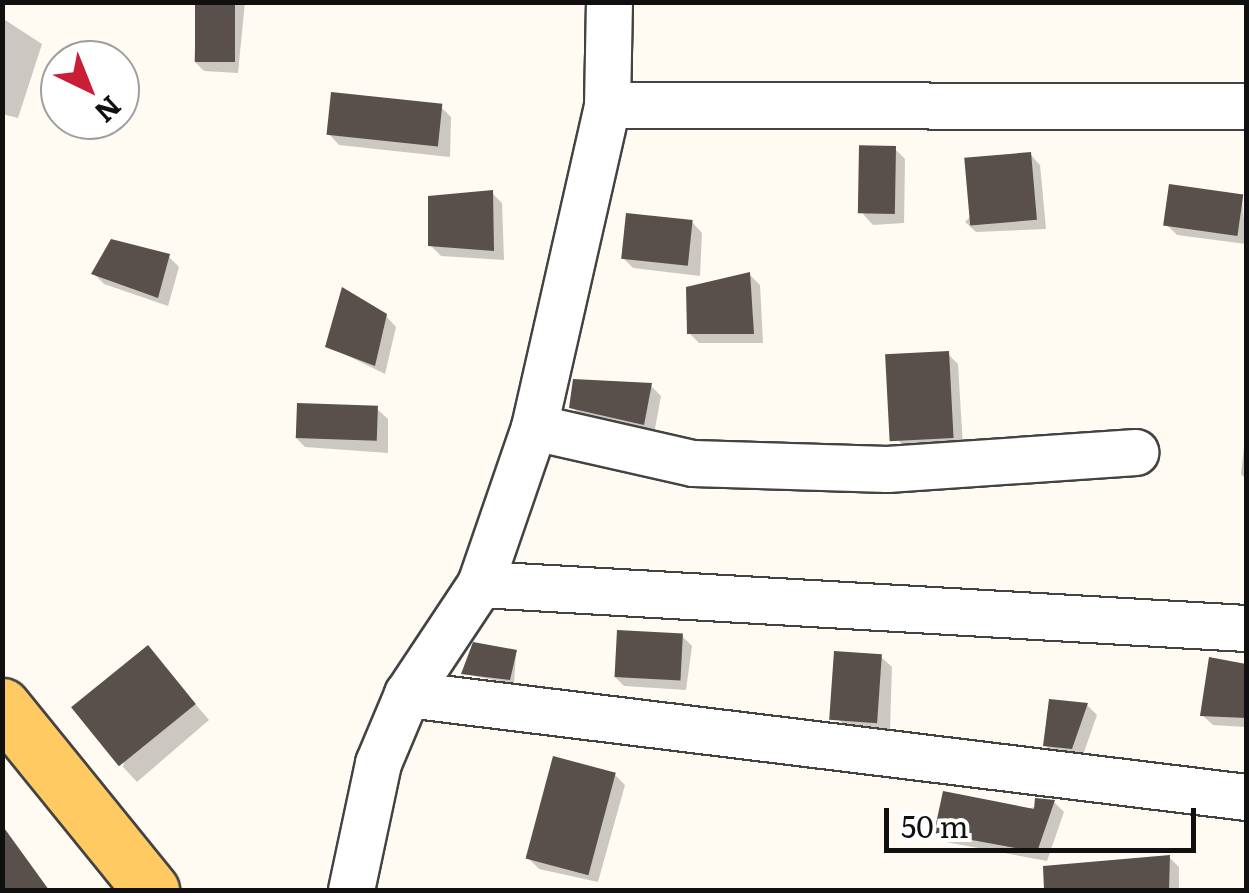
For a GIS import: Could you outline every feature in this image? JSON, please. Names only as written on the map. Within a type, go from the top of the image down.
[{"type":"main road","points":[[12,737],[151,890]]},
{"type":"street","points":[[351,890],[378,762],[407,694],[480,584],[534,428],[607,105],[609,2]]},
{"type":"street","points":[[607,105],[1246,106]]},
{"type":"street","points":[[534,428],[694,463],[887,469],[1135,452]]},
{"type":"street","points":[[480,584],[1246,628]]},
{"type":"street","points":[[407,694],[1246,797]]},
{"type":"building","points":[[195,2],[235,2],[235,62],[195,62]]},
{"type":"building","points":[[331,92],[442,104],[438,146],[327,135]]},
{"type":"building","points":[[859,145],[896,146],[895,214],[858,213]]},
{"type":"building","points":[[1031,152],[1037,220],[970,226],[964,158]]},
{"type":"building","points":[[1169,184],[1243,194],[1237,236],[1163,226]]},
{"type":"building","points":[[493,190],[494,251],[428,246],[428,196]]},
{"type":"building","points":[[626,213],[693,220],[688,266],[621,259]]},
{"type":"building","points":[[111,239],[170,254],[158,298],[91,274]]},
{"type":"building","points":[[750,272],[754,334],[687,334],[686,287]]},
{"type":"building","points":[[342,287],[387,314],[375,366],[325,347]]},
{"type":"building","points":[[949,351],[954,438],[890,441],[885,354]]},
{"type":"building","points":[[573,379],[652,383],[644,425],[569,408]]},
{"type":"building","points":[[297,403],[378,406],[377,441],[296,438]]},
{"type":"building","points":[[617,630],[683,633],[680,680],[615,677]]},
{"type":"building","points":[[473,642],[517,650],[510,680],[461,674]]},
{"type":"building","points":[[148,645],[196,704],[119,766],[71,707]]},
{"type":"building","points":[[834,651],[882,654],[877,723],[829,720]]},
{"type":"building","points":[[1209,657],[1246,664],[1246,718],[1200,716]]},
{"type":"building","points":[[1049,699],[1088,703],[1072,749],[1043,746]]},
{"type":"building","points":[[553,756],[616,773],[588,875],[526,858]]},
{"type":"building","points":[[943,791],[1034,809],[1035,798],[1055,800],[1037,852],[934,833]]},
{"type":"building","points":[[2,825],[49,890],[2,890]]},
{"type":"building","points":[[1170,855],[1169,890],[1044,890],[1043,866]]}]
